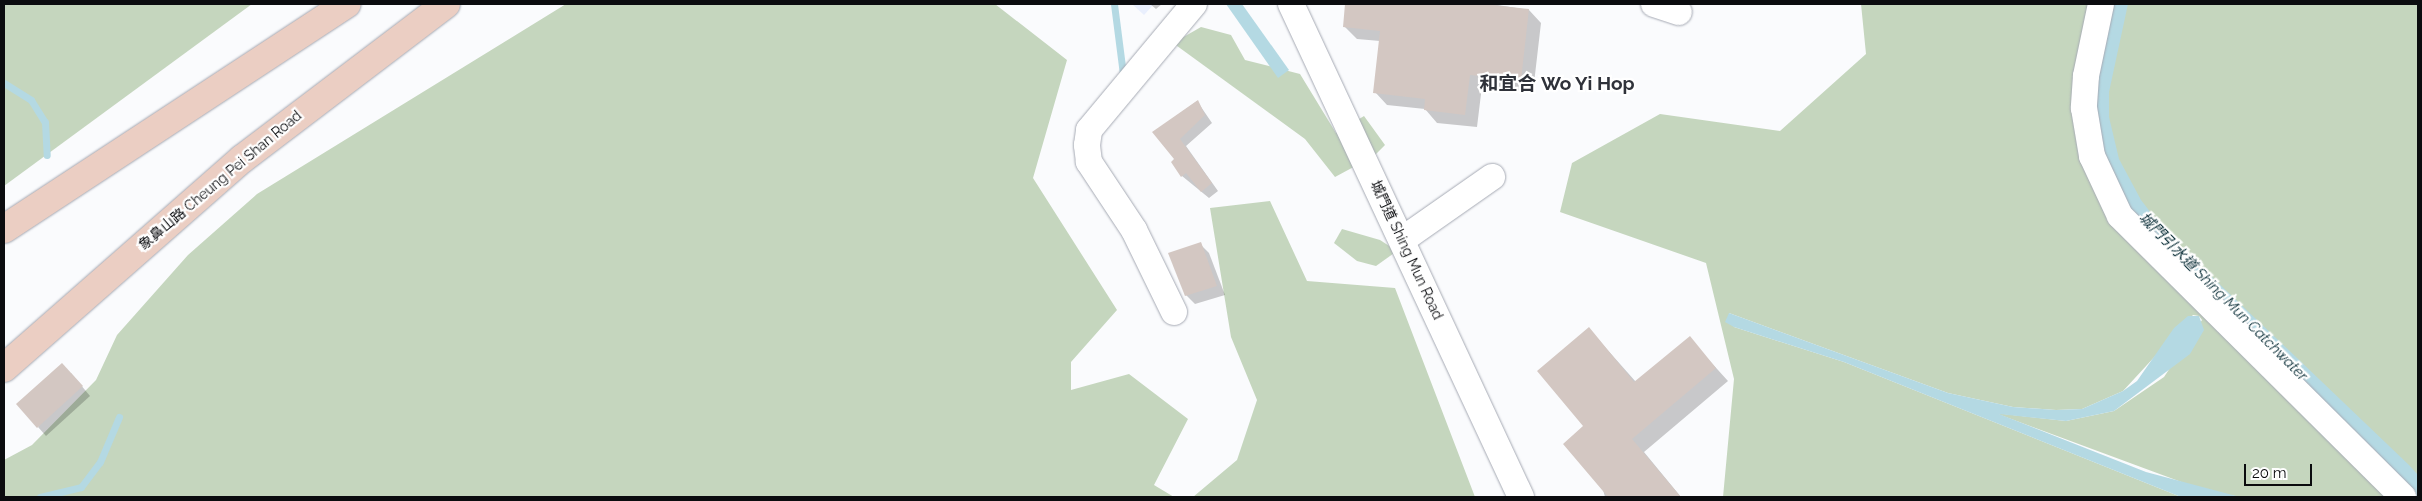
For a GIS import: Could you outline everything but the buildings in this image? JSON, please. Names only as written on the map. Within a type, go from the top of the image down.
[{"type":"highway","points":[[4,229],[347,4]]},
{"type":"highway","name":"象鼻山路 Cheung Pei Shan Road","points":[[4,368],[242,159],[446,4]]},
{"type":"street","points":[[1174,312],[1134,230],[1089,162],[1087,145],[1089,130],[1194,4]]},
{"type":"street","name":"城門道 Shing Mun Road","points":[[1291,4],[1521,497]]},
{"type":"street","points":[[1654,4],[1679,12]]},
{"type":"street","points":[[2101,4],[2086,76],[2084,108],[2092,156],[2120,216],[2403,497]]},
{"type":"street","points":[[1402,240],[1492,176]]},
{"type":"shaded area","points":[[1132,4],[1154,4],[1144,15]]},
{"type":"green space","points":[[4,4],[252,4],[4,186]]},
{"type":"green space","points":[[566,4],[995,4],[1067,60],[1033,178],[1117,310],[1071,362],[1071,390],[1129,374],[1188,419],[1154,485],[1174,497],[4,497],[4,460],[32,445],[96,380],[117,335],[188,255],[257,194]]},
{"type":"green space","points":[[1861,4],[2418,4],[2418,497],[2240,497],[2203,490],[1995,413],[2066,421],[2114,411],[2164,377],[2202,320],[2199,316],[2193,315],[2123,391],[2082,409],[2056,410],[2013,407],[1948,393],[1729,313],[1734,327],[1844,362],[2181,497],[1723,497],[1734,379],[1706,263],[1560,212],[1572,163],[1660,114],[1780,131],[1866,54]]},
{"type":"green space","points":[[1201,27],[1231,35],[1245,60],[1300,74],[1336,133],[1364,116],[1385,145],[1374,156],[1335,177],[1305,139],[1173,43]]},
{"type":"green space","points":[[1270,201],[1307,281],[1395,288],[1475,497],[1193,497],[1237,460],[1257,400],[1231,337],[1210,208]]},
{"type":"green space","points":[[1342,229],[1380,240],[1397,251],[1376,266],[1357,261],[1334,243]]},
{"type":"water","points":[[1226,4],[1242,4],[1289,70],[1278,78]]},
{"type":"water","name":"城門引水道 Shing Mun Catchwater","points":[[2108,4],[2128,4],[2109,92],[2109,117],[2119,159],[2141,200],[2168,235],[2409,465],[2418,475],[2418,497],[2406,497],[2140,234],[2095,143],[2094,59]]},
{"type":"water","points":[[1729,313],[1948,393],[2013,407],[2056,410],[2082,409],[2123,391],[2137,381],[2174,328],[2188,316],[2199,316],[2204,330],[2190,354],[2114,411],[2066,421],[1999,414],[2146,472],[2240,497],[2181,497],[1844,362],[1734,327],[1725,322]]},
{"type":"waterway","points":[[1114,4],[1123,74]]},
{"type":"waterway","points":[[4,83],[31,100],[45,122],[47,155]]},
{"type":"waterway","points":[[40,497],[81,487],[100,462],[119,417]]},
{"type":"district","name":"和宜合 Wo Yi Hop","points":[[1557,84]]}]
